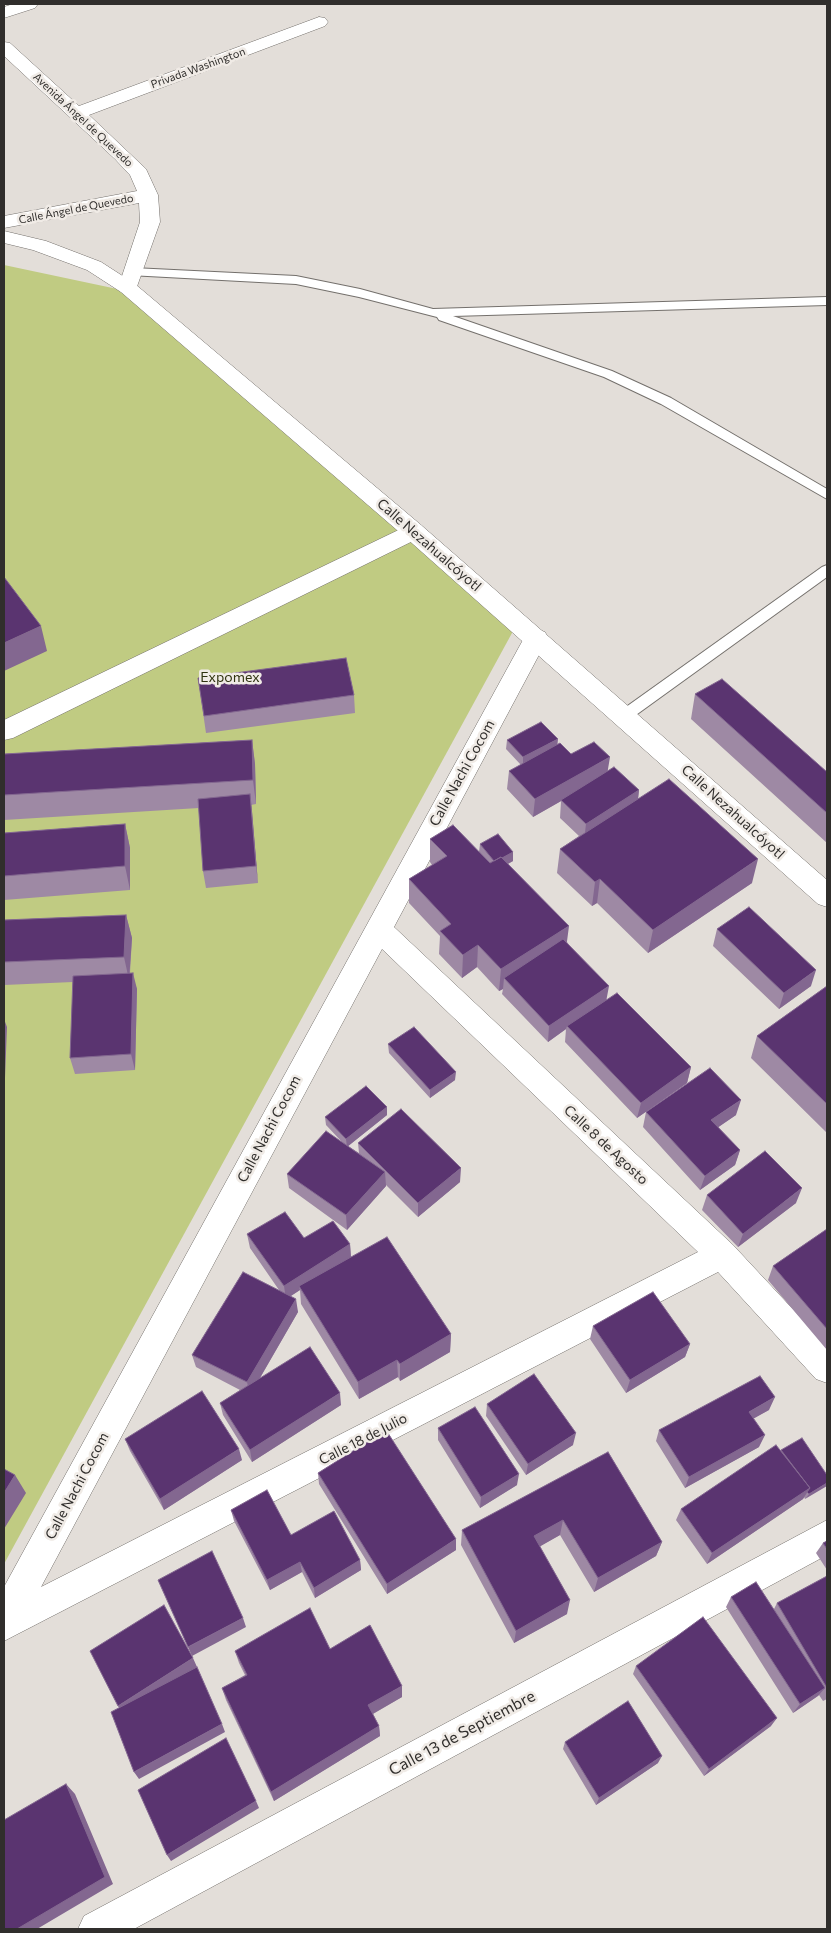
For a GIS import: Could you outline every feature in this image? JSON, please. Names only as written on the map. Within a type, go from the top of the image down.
[{"type":"street","points":[[4,13],[30,4]]},
{"type":"street","name":"Privada Washington","points":[[76,113],[319,22]]},
{"type":"street","name":"Avenida Ángel de Quevedo","points":[[4,48],[139,173],[148,195],[150,222],[131,280]]},
{"type":"street","name":"Calle Ángel de Quevedo","points":[[4,222],[148,195]]},
{"type":"street","name":"Calle Nezahualcóyotl","points":[[4,236],[39,245],[131,280],[827,896]]},
{"type":"street","points":[[4,731],[413,530]]},
{"type":"street","name":"Calle Nachi Cocom","points":[[4,1623],[536,638]]},
{"type":"street","name":"Calle 8 de Agosto","points":[[378,928],[722,1255],[827,1368]]},
{"type":"street","name":"Calle 18 de Julio","points":[[4,1623],[722,1255]]},
{"type":"street","name":"Calle 13 de Septiembre","points":[[97,1929],[827,1537]]},
{"type":"lane","points":[[131,280],[296,280],[360,293],[432,313],[608,374],[666,401],[827,495]]},
{"type":"lane","points":[[432,313],[827,301]]},
{"type":"lane","points":[[624,716],[827,570]]},
{"type":"green space","name":"Expomex","points":[[4,265],[122,290],[518,622],[4,1564]]},
{"type":"building","points":[[4,577],[41,626],[4,643]]},
{"type":"building","points":[[346,658],[354,695],[204,716],[198,678]]},
{"type":"building","points":[[722,679],[827,772],[827,813],[695,694]]},
{"type":"building","points":[[541,722],[558,739],[523,757],[507,740]]},
{"type":"building","points":[[252,740],[253,780],[4,795],[4,754]]},
{"type":"building","points":[[594,742],[610,757],[535,799],[509,771],[560,743],[571,754]]},
{"type":"building","points":[[614,767],[639,790],[586,824],[561,800]]},
{"type":"building","points":[[669,779],[758,859],[653,930],[600,879],[595,882],[560,849]]},
{"type":"building","points":[[250,794],[256,866],[203,871],[198,799]]},
{"type":"building","points":[[125,824],[125,866],[4,876],[4,833]]},
{"type":"building","points":[[453,825],[490,863],[501,857],[569,926],[501,969],[478,945],[463,955],[440,931],[451,924],[409,879],[447,856],[430,839]]},
{"type":"building","points":[[498,834],[513,852],[494,861],[480,844]]},
{"type":"building","points":[[749,907],[816,970],[784,993],[717,929]]},
{"type":"building","points":[[126,915],[124,957],[4,962],[4,920]]},
{"type":"building","points":[[563,939],[609,986],[549,1026],[504,978]]},
{"type":"building","points":[[133,973],[131,1054],[70,1058],[73,976]]},
{"type":"building","points":[[827,986],[827,1104],[757,1036]]},
{"type":"building","points":[[617,993],[691,1067],[641,1103],[567,1026]]},
{"type":"building","points":[[414,1027],[456,1072],[430,1090],[388,1044]]},
{"type":"building","points":[[710,1068],[741,1100],[711,1120],[740,1150],[705,1176],[646,1112]]},
{"type":"building","points":[[366,1086],[387,1107],[346,1139],[325,1117]]},
{"type":"building","points":[[401,1109],[461,1168],[418,1203],[358,1143]]},
{"type":"building","points":[[326,1131],[385,1172],[346,1215],[287,1174]]},
{"type":"building","points":[[765,1151],[802,1188],[743,1234],[707,1195]]},
{"type":"building","points":[[285,1212],[304,1238],[333,1221],[350,1244],[284,1286],[247,1234]]},
{"type":"building","points":[[827,1229],[827,1329],[773,1266]]},
{"type":"building","points":[[387,1237],[451,1334],[400,1364],[397,1360],[358,1382],[299,1286]]},
{"type":"building","points":[[243,1272],[296,1299],[247,1382],[192,1355]]},
{"type":"building","points":[[653,1292],[690,1344],[630,1380],[593,1326]]},
{"type":"building","points":[[310,1347],[340,1393],[250,1450],[220,1403]]},
{"type":"building","points":[[534,1374],[576,1433],[528,1464],[487,1404]]},
{"type":"building","points":[[760,1376],[775,1397],[749,1412],[765,1435],[689,1477],[659,1430]]},
{"type":"building","points":[[202,1391],[239,1449],[160,1499],[125,1439]]},
{"type":"building","points":[[475,1407],[519,1474],[481,1497],[438,1428]]},
{"type":"building","points":[[386,1430],[456,1539],[387,1584],[318,1473]]},
{"type":"building","points":[[802,1438],[827,1475],[827,1483],[809,1494],[807,1492],[810,1488],[781,1450]]},
{"type":"building","points":[[776,1445],[810,1488],[712,1553],[681,1509]]},
{"type":"building","points":[[608,1452],[662,1542],[598,1578],[563,1520],[534,1536],[570,1600],[516,1631],[462,1530]]},
{"type":"building","points":[[4,1469],[15,1475],[4,1493]]},
{"type":"building","points":[[267,1490],[291,1535],[334,1511],[360,1560],[314,1588],[300,1562],[267,1580],[231,1510]]},
{"type":"building","points":[[827,1541],[827,1549],[823,1543]]},
{"type":"building","points":[[212,1551],[243,1618],[188,1647],[158,1580]]},
{"type":"building","points":[[827,1576],[827,1688],[777,1603]]},
{"type":"building","points":[[756,1582],[825,1688],[800,1704],[731,1597]]},
{"type":"building","points":[[164,1605],[193,1658],[118,1706],[90,1651]]},
{"type":"building","points":[[310,1608],[330,1649],[370,1625],[402,1686],[368,1705],[379,1726],[271,1792],[222,1688],[247,1675],[235,1651]]},
{"type":"building","points":[[703,1617],[777,1718],[709,1769],[636,1666]]},
{"type":"building","points":[[197,1667],[222,1724],[134,1772],[111,1712]]},
{"type":"building","points":[[628,1701],[662,1756],[599,1798],[565,1742]]},
{"type":"building","points":[[226,1738],[256,1801],[167,1855],[138,1790]]},
{"type":"building","points":[[66,1784],[105,1877],[17,1929],[4,1929],[4,1820]]}]
